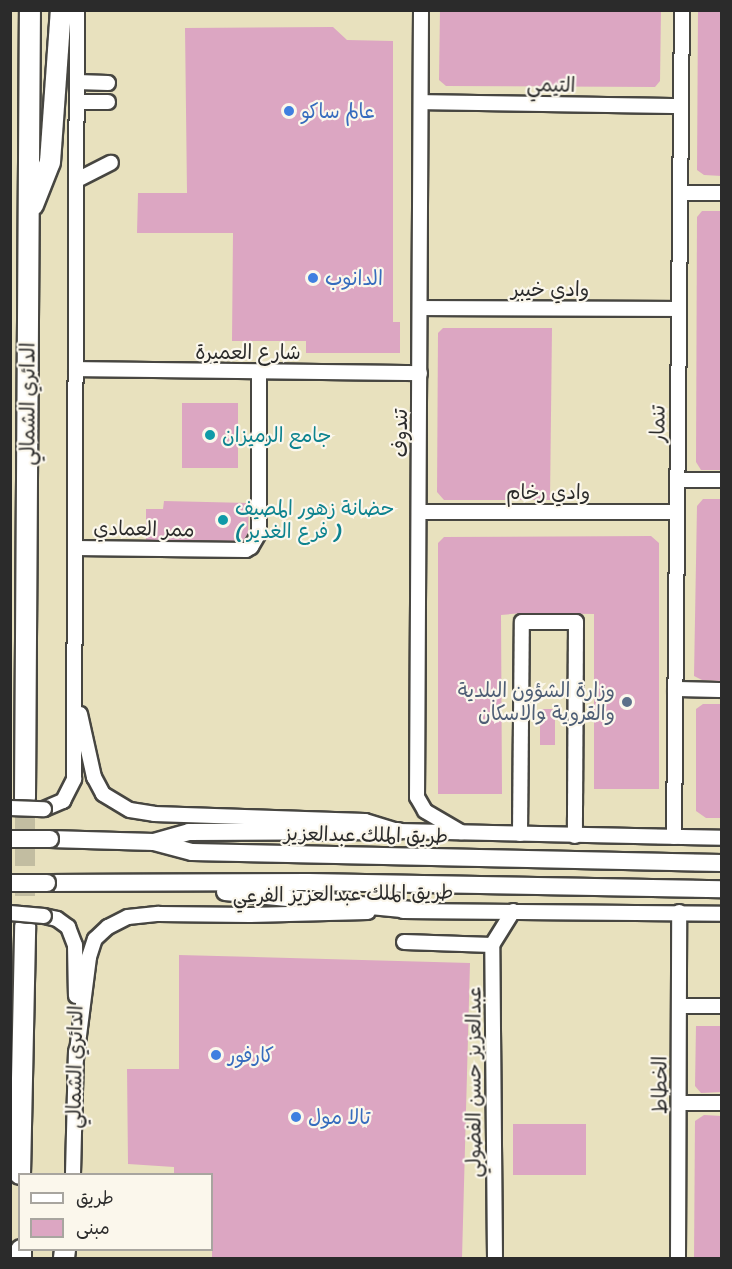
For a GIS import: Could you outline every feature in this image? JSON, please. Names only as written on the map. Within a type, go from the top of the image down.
[{"type":"highway","name":"الدائري الشمالي","points":[[18,803],[29,216],[30,10]]},
{"type":"highway","points":[[29,216],[50,162],[61,10]]},
{"type":"highway","points":[[18,919],[20,1173]]},
{"type":"main road","points":[[154,842],[189,832],[398,831]]},
{"type":"main road","name":"طريق الملك عبدالعزيز","points":[[10,839],[154,842],[192,852],[722,863]]},
{"type":"main road","points":[[10,883],[355,883],[722,889]]},
{"type":"main road","points":[[147,884],[412,910]]},
{"type":"street","points":[[18,803],[44,809],[63,801],[74,779],[77,10]]},
{"type":"street","name":"تندوف","points":[[421,10],[417,797],[424,811],[461,832]]},
{"type":"street","name":"تنمار","points":[[674,837],[681,10]]},
{"type":"street","points":[[77,82],[108,83]]},
{"type":"street","points":[[77,102],[108,102]]},
{"type":"street","name":"التيمي","points":[[421,102],[681,106]]},
{"type":"street","points":[[76,180],[111,163]]},
{"type":"street","points":[[680,193],[722,193]]},
{"type":"street","name":"وادي خيبر","points":[[420,308],[679,309]]},
{"type":"street","name":"شارع العميرة","points":[[76,369],[420,373]]},
{"type":"street","name":"ممر العمادي","points":[[75,548],[246,550],[250,547],[259,533],[260,372]]},
{"type":"street","points":[[677,480],[722,480]]},
{"type":"street","name":"وادي رخام","points":[[419,512],[677,512]]},
{"type":"street","points":[[520,834],[522,622],[576,622],[575,836]]},
{"type":"street","points":[[75,681],[94,777],[103,794],[130,810],[154,814],[365,821],[398,831],[722,838]]},
{"type":"street","points":[[675,689],[722,690]]},
{"type":"street","name":"طريق الملك عبدالعزيز الفرعي","points":[[76,1059],[89,957],[95,939],[108,927],[128,917],[159,914],[250,915],[412,910],[722,914]]},
{"type":"street","points":[[404,942],[492,945],[513,911]]},
{"type":"street","name":"الخطاط","points":[[678,1258],[679,912]]},
{"type":"street","name":"الدائري الشمالي","points":[[18,919],[44,916],[57,919],[68,927],[77,959],[73,1173]]},
{"type":"street","name":"عبدالعزيز حسن الفضولي","points":[[492,945],[495,1258]]},
{"type":"street","points":[[680,1006],[722,1006]]},
{"type":"street","points":[[679,1103],[722,1103]]},
{"type":"building","points":[[440,10],[661,10],[660,81],[655,87],[446,86],[439,80]]},
{"type":"building","points":[[698,10],[722,10],[722,176],[704,175],[697,170]]},
{"type":"building","points":[[333,27],[347,40],[393,41],[393,322],[400,322],[400,353],[306,353],[306,341],[232,341],[233,233],[137,233],[138,193],[187,193],[185,28]]},
{"type":"building","points":[[702,211],[722,211],[722,470],[701,470],[696,462],[697,217]]},
{"type":"building","points":[[443,328],[552,328],[550,500],[444,500],[437,492],[438,333]]},
{"type":"building","name":"جامع الرميزان","points":[[182,403],[238,403],[238,468],[182,468]]},
{"type":"building","points":[[703,499],[722,499],[722,681],[702,680],[694,676],[697,506]]},
{"type":"building","points":[[164,501],[249,503],[248,533],[243,541],[146,540],[146,509],[163,509]]},
{"type":"building","name":"وزارة الشؤون البلدية والقروية والاسكان","points":[[651,536],[659,543],[659,789],[594,789],[594,614],[522,613],[501,615],[502,794],[438,794],[438,543],[444,537]]},
{"type":"building","points":[[703,704],[722,704],[722,818],[706,818],[696,811],[696,709]]},
{"type":"building","points":[[540,709],[555,709],[555,745],[540,745]]},
{"type":"building","name":"تالا مول","points":[[179,955],[470,963],[462,1258],[212,1258],[213,1173],[174,1173],[174,1167],[128,1164],[127,1069],[179,1069]]},
{"type":"building","points":[[696,1026],[722,1026],[722,1092],[701,1093],[695,1086]]},
{"type":"building","points":[[704,1115],[722,1116],[722,1258],[694,1258],[695,1121]]},
{"type":"building","points":[[513,1124],[586,1124],[586,1175],[513,1175]]},
{"type":"tunnel","points":[[25,798],[25,926]]},
{"type":"place","name":"عالم ساكو","points":[[289,111]]},
{"type":"place","name":"الدانوب","points":[[313,278]]},
{"type":"place","name":"جامع الرميزان","points":[[210,435]]},
{"type":"place","name":"حضانة زهور المصيف ( فرع الغدير )","points":[[223,520]]},
{"type":"place","name":"وزارة الشؤون البلدية والقروية والاسكان","points":[[627,702]]},
{"type":"place","name":"كارفور","points":[[216,1055]]},
{"type":"place","name":"تالا مول","points":[[296,1117]]}]
